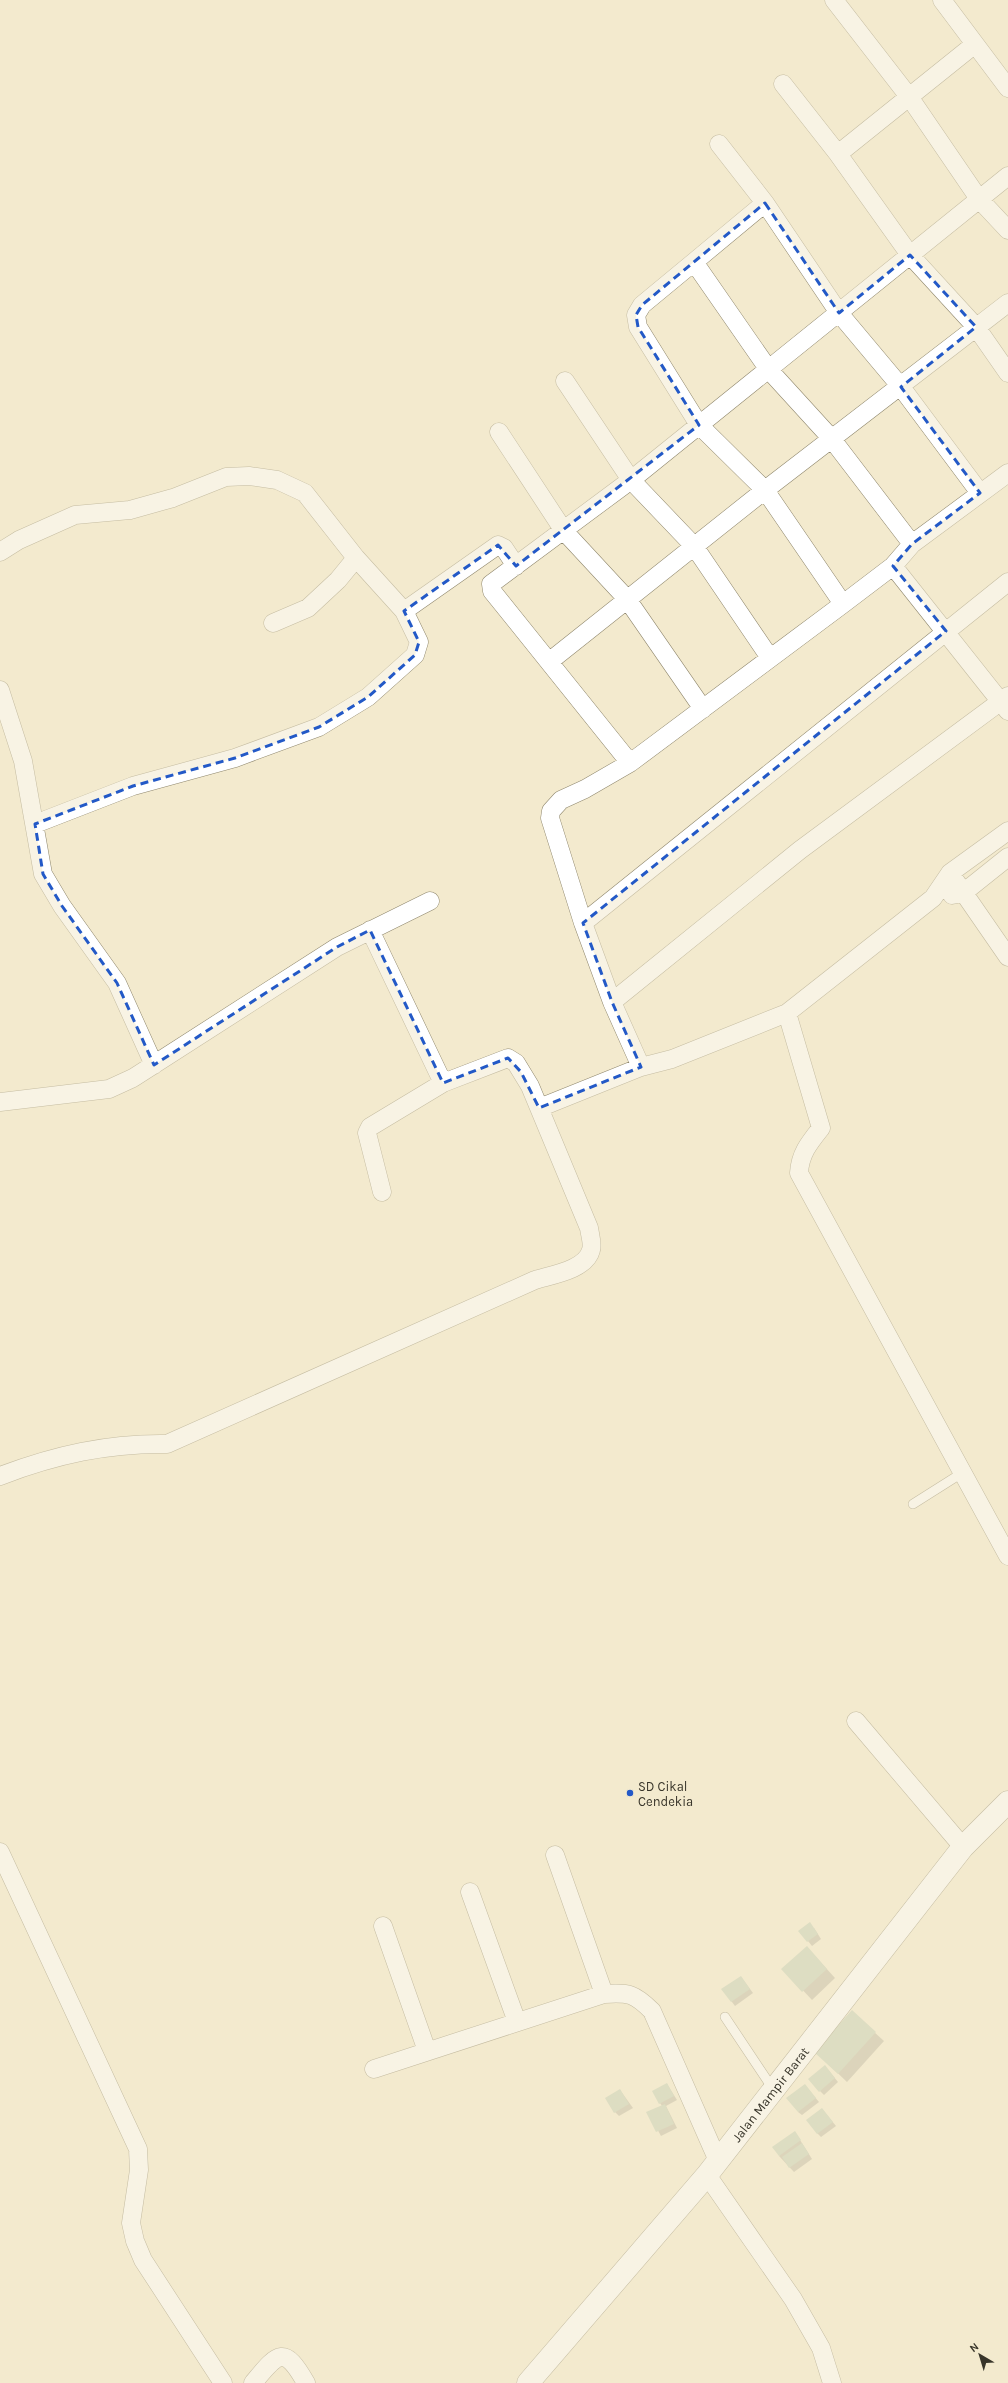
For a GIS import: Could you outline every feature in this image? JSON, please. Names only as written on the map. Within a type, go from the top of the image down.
[{"type":"street","points":[[942,0],[1008,88]]},
{"type":"street","points":[[841,2],[910,98],[979,199],[1008,230]]},
{"type":"street","points":[[838,154],[910,98],[975,44]]},
{"type":"street","points":[[783,84],[838,154],[910,254],[976,327],[1008,373]]},
{"type":"street","points":[[718,144],[765,203],[839,313],[901,387],[980,493]]},
{"type":"street","points":[[630,762],[492,590],[494,581],[564,531],[631,480],[1008,176]]},
{"type":"street","points":[[765,203],[642,305],[636,315],[638,327],[699,425],[765,490],[843,604]]},
{"type":"street","points":[[694,262],[769,370],[831,438],[912,544]]},
{"type":"street","points":[[550,661],[831,438],[901,387],[1008,303]]},
{"type":"street","points":[[565,381],[631,480],[694,546],[770,658]]},
{"type":"street","points":[[499,432],[564,531],[627,599],[703,709]]},
{"type":"street","points":[[641,1067],[612,1002],[583,923],[552,827],[551,811],[561,800],[585,789],[630,762],[703,709],[893,566],[912,544],[1008,473]]},
{"type":"street","points":[[0,552],[19,540],[75,515],[130,510],[173,498],[226,477],[249,476],[277,480],[306,493],[356,558],[404,612],[419,642],[415,654],[368,697],[319,726],[235,758],[133,786],[35,824]]},
{"type":"street","points":[[404,612],[498,545],[504,548],[516,566]]},
{"type":"street","points":[[273,624],[308,608],[338,580],[356,558]]},
{"type":"street","points":[[612,1002],[800,850],[1006,703],[893,566]]},
{"type":"street","points":[[583,923],[1008,582]]},
{"type":"street","points":[[0,690],[23,761],[43,874],[62,906],[117,983],[154,1065]]},
{"type":"street","points":[[539,1108],[641,1067],[672,1059],[787,1013],[933,898],[950,873],[1008,831]]},
{"type":"street","points":[[933,898],[963,893],[1008,857]]},
{"type":"street","points":[[950,873],[1008,956]]},
{"type":"street","points":[[0,1102],[109,1089],[133,1078],[337,947],[430,901]]},
{"type":"street","points":[[370,930],[443,1084]]},
{"type":"street","points":[[787,1013],[821,1128],[807,1145],[800,1159],[799,1173],[1008,1556]]},
{"type":"street","points":[[0,1476],[30,1464],[103,1446],[167,1444],[365,1354],[535,1280],[576,1266],[587,1259],[592,1250],[589,1228],[539,1108],[521,1072],[508,1058],[443,1084],[370,1127],[367,1133],[382,1192]]},
{"type":"street","points":[[856,1721],[963,1847]]},
{"type":"street","name":"Jalan Mampir Barat","points":[[528,2383],[712,2168],[963,1847],[1008,1802]]},
{"type":"street","points":[[0,1852],[138,2149],[139,2170],[131,2223],[135,2241],[143,2260],[223,2383]]},
{"type":"street","points":[[556,1855],[604,1994]]},
{"type":"street","points":[[470,1892],[517,2022]]},
{"type":"street","points":[[382,1926],[427,2051]]},
{"type":"street","points":[[374,2069],[604,1994],[624,1992],[638,1998],[652,2011],[712,2168],[793,2299],[821,2348],[832,2383]]},
{"type":"street","points":[[253,2383],[272,2360],[281,2356],[288,2358],[295,2364],[306,2383]]},
{"type":"lane","points":[[913,1504],[962,1473]]},
{"type":"lane","points":[[725,2017],[773,2089]]},
{"type":"highlighted area","points":[[765,203],[839,313],[910,255],[976,327],[901,387],[980,493],[912,544],[893,566],[946,631],[583,923],[612,1002],[641,1067],[539,1108],[521,1072],[508,1058],[443,1083],[370,930],[337,947],[154,1065],[117,983],[62,906],[43,874],[35,824],[133,786],[235,758],[319,727],[368,697],[415,655],[419,642],[404,611],[498,545],[516,566],[699,425],[638,327],[636,315],[642,305]]},
{"type":"building","points":[[810,1922],[818,1934],[807,1942],[798,1931]]},
{"type":"building","points":[[807,1946],[827,1969],[802,1992],[781,1969]]},
{"type":"building","points":[[741,1976],[750,1989],[731,2002],[721,1989]]},
{"type":"building","points":[[852,2010],[876,2032],[838,2074],[814,2052]]},
{"type":"building","points":[[825,2065],[835,2078],[819,2092],[808,2079]]},
{"type":"building","points":[[667,2083],[674,2096],[659,2104],[652,2091]]},
{"type":"building","points":[[805,2084],[816,2098],[798,2112],[786,2098]]},
{"type":"building","points":[[620,2089],[629,2104],[614,2113],[605,2098]]},
{"type":"building","points":[[665,2104],[674,2124],[656,2132],[646,2112]]},
{"type":"building","points":[[822,2108],[833,2122],[817,2134],[806,2120]]},
{"type":"building","points":[[795,2131],[801,2140],[779,2156],[772,2147]]},
{"type":"building","points":[[802,2143],[809,2154],[789,2168],[782,2157]]},
{"type":"place","name":"SD Cikal Cendekia","points":[[630,1793]]}]
